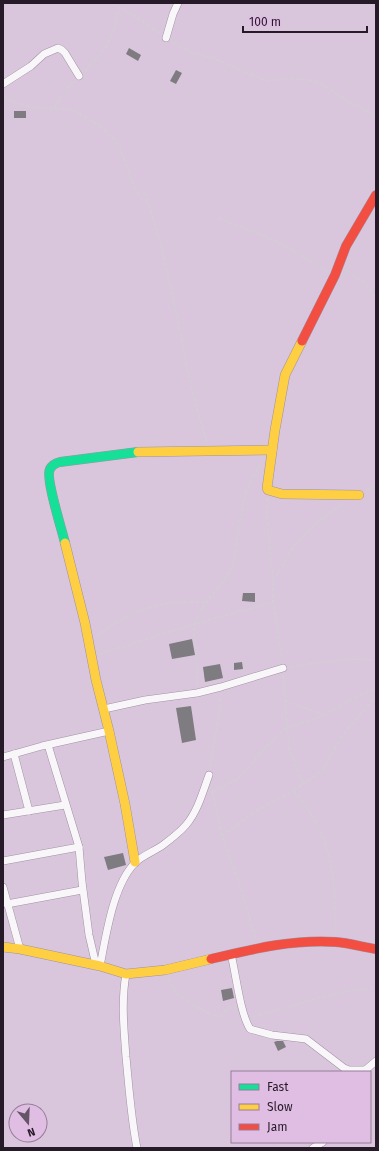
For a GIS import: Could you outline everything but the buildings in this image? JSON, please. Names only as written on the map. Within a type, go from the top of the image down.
[{"type":"street","points":[[166,38],[178,3]]},
{"type":"street","points":[[3,84],[31,66],[44,54],[58,48],[65,53],[79,76]]},
{"type":"street","points":[[359,495],[282,494],[268,490],[267,481],[269,450],[285,375],[335,275],[346,246],[376,195]]},
{"type":"street","points":[[135,862],[109,731],[91,656],[90,642],[49,481],[49,470],[54,464],[60,462],[112,454],[147,451],[269,450]]},
{"type":"street","points":[[104,709],[145,700],[197,693],[283,668]]},
{"type":"street","points":[[3,757],[109,731]]},
{"type":"street","points":[[48,745],[78,847],[82,890],[89,935],[98,966]]},
{"type":"street","points":[[14,754],[29,811]]},
{"type":"street","points":[[98,966],[114,903],[126,876],[135,862],[162,846],[186,825],[193,815],[209,775]]},
{"type":"street","points":[[3,815],[65,805]]},
{"type":"street","points":[[3,861],[78,847]]},
{"type":"street","points":[[3,887],[20,949]]},
{"type":"street","points":[[8,904],[82,890]]},
{"type":"street","points":[[3,947],[20,949],[98,966],[126,974],[165,970],[258,948],[294,942],[336,942],[376,949]]},
{"type":"street","points":[[231,954],[242,1008],[250,1029],[255,1032],[306,1039],[344,1068],[349,1070],[364,1071],[376,1061]]},
{"type":"street","points":[[126,974],[122,991],[123,1016],[132,1120],[137,1148]]},
{"type":"path","points":[[111,3],[190,52],[213,58],[264,80],[293,78],[321,84],[345,100],[376,116]]},
{"type":"path","points":[[54,108],[62,94],[95,61],[107,46],[114,30],[119,7]]},
{"type":"path","points":[[3,97],[17,103],[36,108],[62,108],[76,112],[99,125],[115,140],[121,150],[141,198]]},
{"type":"path","points":[[145,193],[156,226],[166,267],[198,414],[210,450]]},
{"type":"path","points":[[218,218],[272,239],[335,275]]},
{"type":"path","points":[[339,265],[360,280],[376,297]]},
{"type":"path","points":[[197,693],[196,652],[194,638],[195,624],[207,602],[229,573],[233,565],[242,502],[247,489],[269,450]]},
{"type":"path","points":[[273,582],[296,543],[315,524],[328,513],[376,485]]},
{"type":"path","points":[[268,490],[267,519],[273,582],[273,602],[283,668],[289,748],[303,784]]},
{"type":"path","points":[[90,642],[109,627],[140,612],[171,603],[207,602]]},
{"type":"path","points":[[91,656],[273,602]]},
{"type":"path","points":[[283,668],[341,660],[376,661]]},
{"type":"path","points":[[221,687],[220,707],[209,775],[222,836],[240,886],[258,948]]},
{"type":"path","points":[[212,792],[238,779],[261,752],[287,727],[324,715],[355,697],[376,690]]},
{"type":"path","points":[[222,836],[256,811],[293,791],[324,768],[340,738],[376,697]]},
{"type":"path","points":[[285,701],[324,715]]},
{"type":"path","points":[[293,791],[316,822],[328,852],[332,867],[334,887],[336,942]]},
{"type":"path","points":[[165,970],[174,991],[206,1012],[217,1016],[222,1015],[228,1007],[242,1008]]},
{"type":"path","points":[[246,1019],[330,994],[376,988]]},
{"type":"traffic: fast","points":[[65,543],[50,482],[50,469],[54,464],[138,452]]},
{"type":"traffic: slow","points":[[302,341],[285,375],[275,430],[267,488],[268,490],[282,494],[359,495]]},
{"type":"traffic: slow","points":[[138,452],[272,450]]},
{"type":"traffic: slow","points":[[65,543],[85,623],[96,680],[109,731],[125,804],[135,862]]},
{"type":"traffic: slow","points":[[3,947],[20,949],[100,966],[126,974],[165,970],[211,959]]},
{"type":"traffic: jam","points":[[302,341],[335,275],[346,246],[376,195]]},
{"type":"traffic: jam","points":[[211,959],[258,948],[289,943],[320,941],[346,943],[376,949]]}]
